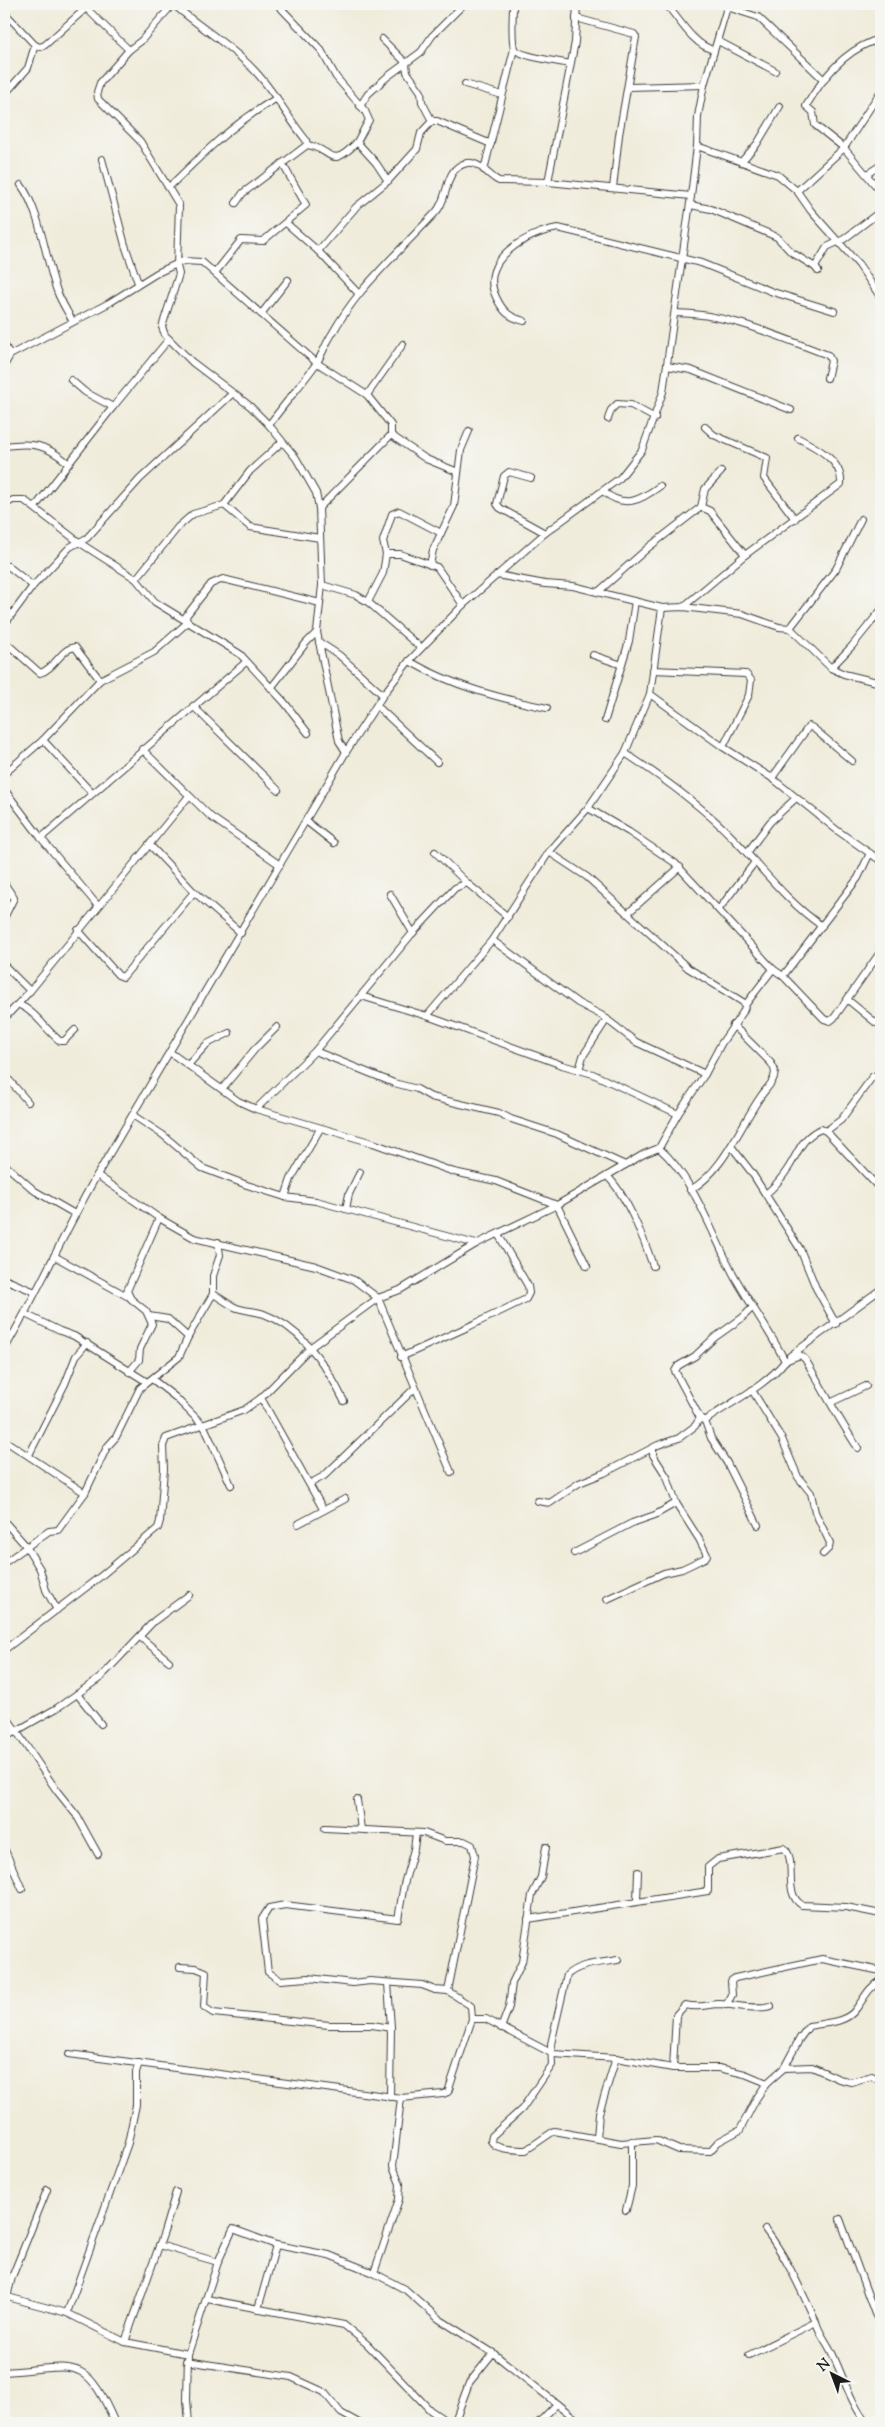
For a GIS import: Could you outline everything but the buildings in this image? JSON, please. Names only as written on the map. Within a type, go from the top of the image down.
[{"type":"street","points":[[307,145],[306,140],[277,98],[255,71],[236,53],[195,23],[174,4],[141,42],[129,50],[100,83],[97,92],[98,99],[140,141],[179,205],[177,266],[180,274],[162,327],[169,339],[192,362],[234,393],[269,424],[308,474],[316,493],[319,508],[322,585],[317,632],[339,740],[346,752]]},
{"type":"street","points":[[236,203],[243,193],[307,145],[314,146],[330,157],[335,157],[357,142],[369,120],[336,77],[322,50],[276,4]]},
{"type":"street","points":[[360,106],[368,94],[421,52],[432,36],[464,4]]},
{"type":"street","points":[[484,170],[514,49],[511,31],[514,16],[513,4]]},
{"type":"street","points":[[548,182],[575,42],[577,4]]},
{"type":"street","points":[[666,4],[694,38],[707,49],[714,50]]},
{"type":"street","points":[[4,1350],[25,1314],[75,1214],[346,752],[383,695],[421,648],[463,605],[545,533],[604,492],[620,478],[642,450],[663,392],[690,205],[697,146],[698,116],[704,85],[728,5],[758,17],[824,80]]},
{"type":"street","points":[[4,12],[35,45],[40,47],[45,45],[84,6],[129,50]]},
{"type":"street","points":[[576,18],[636,35],[614,188]]},
{"type":"street","points":[[382,39],[406,63],[407,72],[421,92],[422,102],[432,121]]},
{"type":"street","points":[[718,41],[775,71]]},
{"type":"street","points":[[881,49],[873,41],[858,47],[844,56],[806,106],[814,112],[816,125],[844,148],[881,192]]},
{"type":"street","points":[[4,95],[28,68],[35,45]]},
{"type":"street","points":[[514,49],[519,54],[526,56],[538,56],[570,64]]},
{"type":"street","points":[[465,84],[502,95]]},
{"type":"street","points":[[628,87],[704,85]]},
{"type":"street","points":[[797,191],[844,148],[881,91]]},
{"type":"street","points":[[170,188],[222,135],[253,112],[277,98]]},
{"type":"street","points":[[741,162],[757,144],[780,106]]},
{"type":"street","points":[[432,121],[437,121],[491,144]]},
{"type":"street","points":[[318,251],[356,207],[388,181],[417,149],[422,133],[432,121]]},
{"type":"street","points":[[357,142],[376,163],[388,181]]},
{"type":"street","points":[[697,146],[720,152],[741,162],[778,175],[797,191],[859,265],[881,298]]},
{"type":"street","points":[[102,159],[125,245],[138,283]]},
{"type":"street","points":[[214,272],[241,240],[263,241],[306,205],[282,163]]},
{"type":"street","points":[[269,424],[317,363],[331,334],[359,294],[406,241],[437,211],[443,201],[450,174],[467,163],[475,164],[500,181],[548,182],[691,196]]},
{"type":"street","points":[[867,174],[881,165]]},
{"type":"street","points":[[21,185],[26,192],[34,215],[57,293],[74,322]]},
{"type":"street","points":[[690,205],[711,209],[776,237],[791,252],[816,269],[827,247],[838,242],[881,211]]},
{"type":"street","points":[[286,222],[318,251],[359,294]]},
{"type":"street","points":[[524,321],[512,317],[501,308],[493,291],[493,273],[502,257],[526,238],[543,231],[558,228],[682,260],[713,266],[772,292],[834,311]]},
{"type":"street","points":[[4,366],[10,355],[109,303],[138,283],[157,273],[177,266],[183,261],[202,262],[317,363],[368,395],[391,425],[391,435],[319,508]]},
{"type":"street","points":[[261,314],[288,280]]},
{"type":"street","points":[[675,313],[697,313],[729,320],[828,355],[831,361],[827,378]]},
{"type":"street","points":[[35,507],[112,407],[169,339]]},
{"type":"street","points":[[4,344],[10,355]]},
{"type":"street","points":[[368,395],[403,344]]},
{"type":"street","points":[[667,366],[691,370],[792,410]]},
{"type":"street","points":[[71,380],[85,392],[112,407]]},
{"type":"street","points":[[4,625],[33,586],[70,548],[87,538],[140,479],[234,393]]},
{"type":"street","points":[[608,419],[611,410],[617,404],[631,405],[655,418]]},
{"type":"street","points":[[705,427],[714,435],[767,458],[764,478],[795,519]]},
{"type":"street","points":[[430,564],[433,550],[454,506],[461,450],[469,431]]},
{"type":"street","points":[[391,435],[426,459],[458,472]]},
{"type":"street","points":[[683,607],[745,554],[841,484],[842,479],[823,451],[798,438]]},
{"type":"street","points":[[136,580],[178,527],[193,514],[224,505],[250,471],[282,442]]},
{"type":"street","points":[[4,446],[24,443],[40,445],[56,453],[68,463]]},
{"type":"street","points":[[531,478],[509,472],[504,476],[497,504],[500,508],[545,533]]},
{"type":"street","points":[[598,592],[649,547],[702,507],[705,489],[721,472]]},
{"type":"street","points":[[604,492],[619,501],[631,503],[643,498],[660,486]]},
{"type":"street","points":[[4,505],[13,500],[24,500],[80,543],[136,580],[155,602],[240,654],[308,733]]},
{"type":"street","points":[[224,505],[250,527],[320,538]]},
{"type":"street","points":[[702,507],[710,511],[745,554]]},
{"type":"street","points":[[368,602],[383,573],[386,554],[383,541],[394,512],[399,511],[441,533]]},
{"type":"street","points":[[790,628],[836,569],[861,519]]},
{"type":"street","points":[[386,554],[400,554],[437,567],[446,577],[463,605]]},
{"type":"street","points":[[8,566],[33,586]]},
{"type":"street","points":[[497,575],[512,579],[573,586],[662,608],[683,607],[742,614],[779,627],[790,628],[830,668],[844,674],[881,683]]},
{"type":"street","points":[[187,623],[186,616],[210,584],[223,579],[320,604]]},
{"type":"street","points":[[322,585],[356,595],[368,602],[421,648]]},
{"type":"street","points":[[605,720],[629,641],[635,601]]},
{"type":"street","points":[[427,1016],[492,940],[550,852],[588,808],[625,753],[650,694],[662,608]]},
{"type":"street","points":[[830,668],[852,646],[881,610]]},
{"type":"street","points":[[4,774],[43,740],[100,680],[154,652],[187,623]]},
{"type":"street","points":[[271,688],[306,643],[317,632]]},
{"type":"street","points":[[4,641],[40,673],[48,669],[70,647],[75,647],[100,680]]},
{"type":"street","points":[[319,642],[339,655],[383,695]]},
{"type":"street","points":[[592,655],[622,665]]},
{"type":"street","points":[[40,838],[246,662]]},
{"type":"street","points":[[409,662],[465,688],[496,698],[547,708]]},
{"type":"street","points":[[653,670],[746,674],[751,680],[749,695],[723,747]]},
{"type":"street","points":[[650,694],[723,747],[772,778],[838,831],[881,861]]},
{"type":"street","points":[[193,706],[278,790]]},
{"type":"street","points":[[377,706],[437,762]]},
{"type":"street","points":[[772,778],[809,726],[852,761]]},
{"type":"street","points":[[43,740],[92,793]]},
{"type":"street","points":[[142,749],[189,796],[234,835],[280,865]]},
{"type":"street","points":[[625,753],[666,780],[731,836],[782,892],[806,915],[822,926]]},
{"type":"street","points":[[4,789],[40,838],[98,906]]},
{"type":"street","points":[[4,1019],[189,796]]},
{"type":"street","points":[[747,854],[770,822],[796,798]]},
{"type":"street","points":[[588,808],[629,832],[680,867],[773,969],[783,976],[824,1019],[830,1021],[834,1018],[881,951]]},
{"type":"street","points":[[306,821],[334,843]]},
{"type":"street","points":[[149,844],[194,892],[241,933]]},
{"type":"street","points":[[435,852],[467,883],[508,917]]},
{"type":"street","points":[[550,852],[587,877],[688,968],[746,1004]]},
{"type":"street","points":[[783,976],[858,878],[870,853]]},
{"type":"street","points":[[718,909],[756,862]]},
{"type":"street","points":[[628,913],[680,867]]},
{"type":"street","points":[[256,1109],[315,1051],[413,933],[455,888],[467,883]]},
{"type":"street","points":[[4,884],[14,898],[4,918]]},
{"type":"street","points":[[78,930],[118,976],[123,977],[194,892]]},
{"type":"street","points":[[390,894],[413,933]]},
{"type":"street","points":[[492,940],[578,1003],[607,1019],[636,1042],[705,1074]]},
{"type":"street","points":[[4,964],[30,990]]},
{"type":"street","points":[[4,1650],[101,1576],[158,1528],[164,1469],[163,1446],[166,1438],[204,1426],[244,1410],[260,1398],[311,1347],[378,1298],[400,1290],[476,1244],[557,1205],[644,1154],[659,1148],[678,1114],[743,1012],[746,1004],[773,969]]},
{"type":"street","points":[[361,996],[427,1016],[602,1078],[678,1114]]},
{"type":"street","points":[[848,1000],[876,1023]]},
{"type":"street","points":[[18,1004],[26,1007],[40,1019],[60,1041],[64,1040],[75,1030]]},
{"type":"street","points":[[579,1070],[583,1056],[607,1019]]},
{"type":"street","points":[[690,1190],[701,1184],[731,1146],[774,1078],[775,1069],[771,1063],[733,1025]]},
{"type":"street","points":[[222,1089],[255,1049],[277,1027]]},
{"type":"street","points":[[188,1065],[207,1044],[229,1033]]},
{"type":"street","points":[[315,1051],[394,1083],[417,1089],[431,1097],[500,1113],[511,1119],[557,1134],[625,1165]]},
{"type":"street","points":[[171,1053],[238,1101],[256,1109],[373,1143],[454,1172],[496,1180],[557,1205],[587,1266]]},
{"type":"street","points":[[4,1074],[28,1102]]},
{"type":"street","points":[[826,1131],[841,1120],[873,1076]]},
{"type":"street","points":[[134,1116],[164,1135],[202,1168],[285,1197],[316,1201],[476,1244]]},
{"type":"street","points":[[766,1194],[787,1170],[800,1144],[811,1133],[821,1128],[826,1131],[881,1190]]},
{"type":"street","points":[[285,1197],[291,1179],[320,1129]]},
{"type":"street","points":[[731,1146],[766,1194],[800,1249],[816,1288],[836,1324]]},
{"type":"street","points":[[659,1148],[670,1158],[690,1190],[753,1307],[762,1319],[785,1360]]},
{"type":"street","points":[[4,1164],[20,1180],[35,1191],[75,1214]]},
{"type":"street","points":[[346,1209],[349,1194],[360,1172]]},
{"type":"street","points":[[98,1175],[159,1218],[194,1238],[316,1266],[354,1280],[378,1298],[401,1357],[451,1472]]},
{"type":"street","points":[[607,1176],[614,1183],[637,1226],[646,1244],[653,1266]]},
{"type":"street","points":[[127,1296],[159,1218]]},
{"type":"street","points":[[401,1357],[526,1298],[529,1293],[528,1286],[498,1234]]},
{"type":"street","points":[[4,1563],[49,1530],[58,1530],[85,1493],[106,1447],[116,1437],[140,1388],[147,1380],[179,1358],[188,1337],[214,1294],[213,1276],[220,1255],[218,1242]]},
{"type":"street","points":[[54,1256],[127,1296],[141,1306],[149,1316],[152,1324],[151,1329],[140,1349],[139,1360],[129,1372]]},
{"type":"street","points":[[4,1279],[35,1292]]},
{"type":"street","points":[[538,1501],[550,1502],[579,1483],[679,1438],[702,1419],[752,1390],[779,1369],[785,1360],[881,1289]]},
{"type":"street","points":[[214,1294],[235,1307],[264,1314],[282,1324],[311,1347],[334,1381],[344,1401]]},
{"type":"street","points":[[753,1307],[695,1356],[678,1366],[675,1371],[702,1419],[710,1438],[727,1462],[758,1526]]},
{"type":"street","points":[[25,1314],[86,1343],[129,1372],[175,1396],[204,1426],[231,1485]]},
{"type":"street","points":[[149,1316],[168,1319],[188,1337]]},
{"type":"street","points":[[29,1455],[65,1384],[76,1356],[86,1343]]},
{"type":"street","points":[[785,1360],[800,1354],[806,1359],[832,1402],[842,1425],[858,1448]]},
{"type":"street","points":[[832,1402],[866,1386]]},
{"type":"street","points":[[311,1483],[324,1476],[416,1388]]},
{"type":"street","points":[[752,1390],[782,1439],[798,1477],[813,1497],[815,1512],[830,1543],[829,1548],[823,1554]]},
{"type":"street","points":[[260,1398],[311,1483],[323,1509]]},
{"type":"street","points":[[4,1440],[85,1493]]},
{"type":"street","points":[[607,1600],[664,1573],[682,1569],[705,1558],[707,1554],[676,1502],[667,1477],[653,1455],[652,1449]]},
{"type":"street","points":[[298,1524],[321,1513],[323,1509],[345,1498]]},
{"type":"street","points":[[574,1553],[632,1523],[655,1515],[676,1502]]},
{"type":"street","points":[[4,1521],[26,1546],[40,1569],[46,1590],[57,1610]]},
{"type":"street","points":[[4,1738],[100,1678],[154,1621],[189,1595]]},
{"type":"street","points":[[140,1637],[169,1661]]},
{"type":"street","points":[[77,1694],[101,1724]]},
{"type":"street","points":[[4,1712],[57,1791],[77,1816],[98,1854]]},
{"type":"street","points":[[357,1800],[361,1829]]},
{"type":"street","points":[[324,1828],[424,1833],[445,1840],[464,1841],[472,1845],[475,1856],[448,1990]]},
{"type":"street","points":[[69,2054],[401,2098],[448,2092],[472,2019],[471,2006],[448,1990],[435,1990],[422,1985],[353,1983],[308,1978],[280,1980],[268,1972],[262,1919],[270,1908],[286,1905],[398,1919],[416,1833]]},
{"type":"street","points":[[501,2028],[509,2007],[512,1983],[522,1962],[532,1895],[541,1877],[546,1846]]},
{"type":"street","points":[[528,1919],[708,1891],[708,1867],[718,1859],[784,1848],[788,1854],[794,1897],[802,1905],[846,1907],[881,1914]]},
{"type":"street","points":[[4,1850],[22,1889]]},
{"type":"street","points":[[637,1901],[638,1872]]},
{"type":"street","points":[[726,2005],[732,1995],[731,1981],[735,1978],[768,1972],[792,1964],[822,1959],[881,1972]]},
{"type":"street","points":[[618,1960],[582,1966],[573,1969],[567,1974],[551,2044],[553,2054],[552,2065],[545,2078],[522,2109],[495,2133],[491,2140],[499,2148],[526,2150],[554,2131],[621,2143],[656,2140],[679,2150],[710,2151],[718,2142],[740,2130],[756,2099],[767,2083],[784,2068],[800,2038],[809,2026],[842,2020],[856,2011],[870,1987],[881,1980]]},
{"type":"street","points":[[180,1967],[196,1968],[206,1972],[204,2007],[213,2012],[320,2025],[372,2025],[391,2028]]},
{"type":"street","points":[[388,1983],[391,2028],[390,2096]]},
{"type":"street","points":[[673,2068],[676,2015],[680,2009],[685,2006],[699,2008],[716,2004],[749,2008],[771,2006]]},
{"type":"street","points":[[472,2019],[486,2019],[553,2054],[616,2058],[673,2068],[719,2068],[745,2074],[767,2083]]},
{"type":"street","points":[[597,2138],[599,2113],[616,2058]]},
{"type":"street","points":[[67,2313],[128,2143],[136,2106],[136,2072],[139,2063]]},
{"type":"street","points":[[784,2068],[812,2067],[838,2079],[851,2082],[872,2076],[881,2082]]},
{"type":"street","points":[[374,2273],[399,2199],[400,2184],[393,2166],[401,2098]]},
{"type":"street","points":[[626,2210],[632,2186],[632,2141]]},
{"type":"street","points":[[47,2190],[6,2296],[67,2313],[125,2342],[298,2380],[324,2392],[342,2413],[359,2423]]},
{"type":"street","points":[[125,2342],[176,2192]]},
{"type":"street","points":[[840,2220],[875,2314],[881,2325]]},
{"type":"street","points":[[189,2423],[187,2357],[218,2262],[233,2229],[276,2245],[329,2255],[374,2273],[406,2290],[439,2319],[493,2353],[581,2423]]},
{"type":"street","points":[[765,2229],[780,2249],[784,2260],[800,2285],[820,2335],[830,2350],[855,2400],[856,2410],[867,2423]]},
{"type":"street","points":[[159,2245],[218,2262]]},
{"type":"street","points":[[258,2309],[276,2245]]},
{"type":"street","points":[[207,2299],[344,2326],[367,2344],[430,2410],[450,2423],[456,2418],[469,2384],[493,2353]]},
{"type":"street","points":[[749,2355],[816,2322]]},
{"type":"street","points":[[4,2372],[58,2367],[79,2370],[94,2382],[102,2394],[115,2423]]},
{"type":"street","points":[[538,2423],[557,2404]]}]
